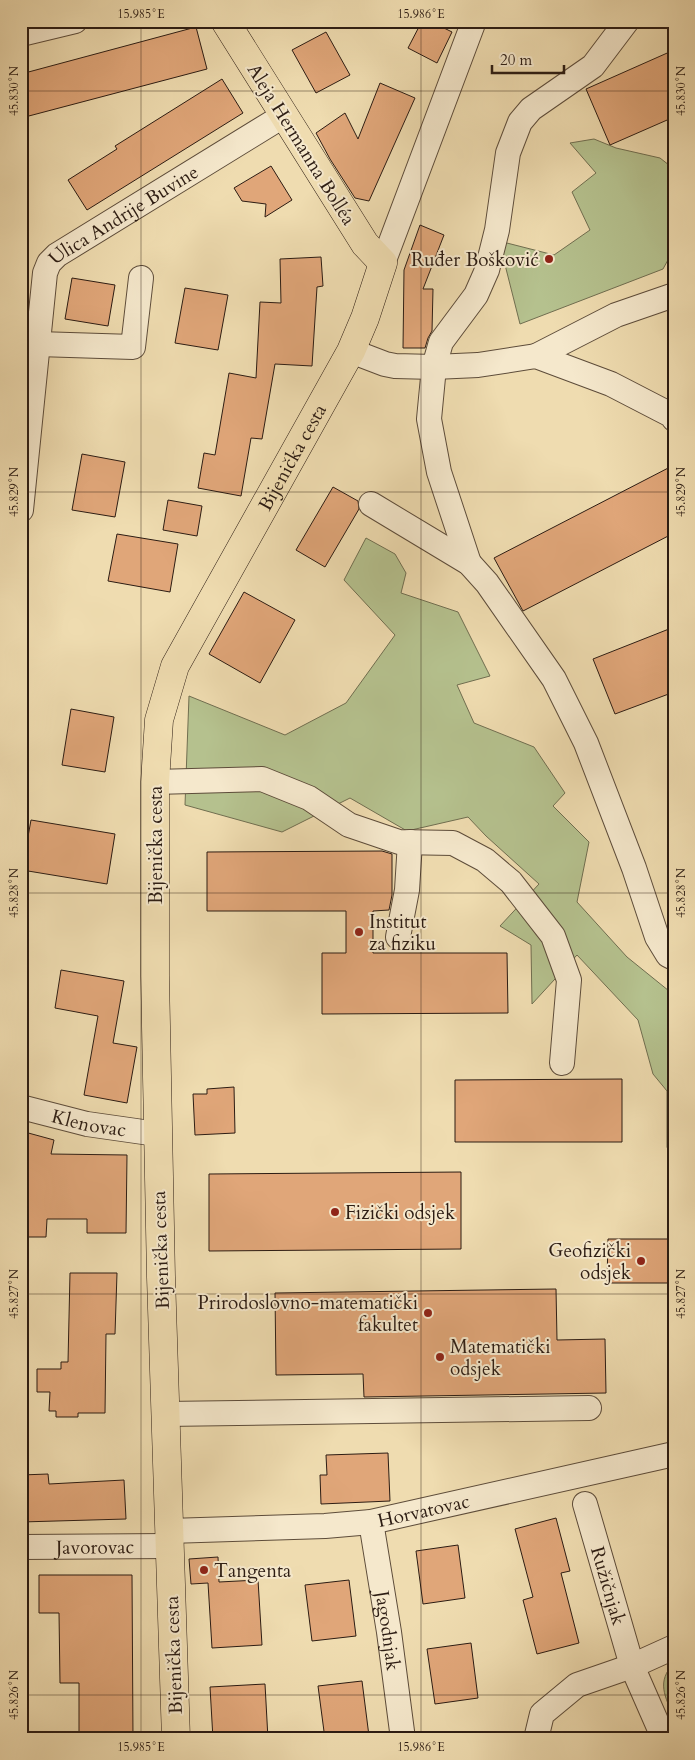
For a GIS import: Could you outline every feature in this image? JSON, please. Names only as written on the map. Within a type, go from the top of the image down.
[{"type":"main road","name":"Aleja Hermanna Bolléa","points":[[225,21],[283,116],[366,244],[382,263]]},
{"type":"main road","name":"Bijenička cesta","points":[[176,1739],[157,1134],[155,782],[159,720],[175,666],[352,351],[365,318],[382,263]]},
{"type":"street","points":[[21,34],[75,21]]},
{"type":"street","name":"Bijenička cesta","points":[[382,263],[474,21]]},
{"type":"street","points":[[469,563],[439,472],[429,419],[434,367],[441,342],[476,296],[487,270],[497,230],[508,153],[520,122],[531,109],[593,66],[628,21]]},
{"type":"street","name":"Ulica Andrije Buvine","points":[[22,510],[45,273],[49,263],[57,255],[283,116]]},
{"type":"street","points":[[38,344],[133,347],[142,278]]},
{"type":"street","points":[[352,351],[385,364],[396,366],[478,365],[536,356],[616,315],[673,294]]},
{"type":"street","points":[[536,356],[611,384],[671,415],[674,419]]},
{"type":"street","points":[[371,504],[469,563],[486,583],[554,679],[586,743],[634,868],[657,937],[668,955],[674,958]]},
{"type":"street","points":[[155,782],[262,779],[309,798],[349,825],[398,842],[453,843],[485,860],[511,882],[553,936],[569,980],[562,1062]]},
{"type":"street","points":[[398,938],[407,890],[410,842]]},
{"type":"street","name":"Klenovac","points":[[21,1107],[87,1124],[157,1134]]},
{"type":"street","points":[[165,1414],[589,1408]]},
{"type":"street","name":"Horvatovac","points":[[169,1539],[371,1522],[674,1454]]},
{"type":"street","name":"Ružičnjak","points":[[585,1504],[632,1666],[664,1739]]},
{"type":"street","name":"Jagodnjak","points":[[371,1522],[389,1632],[403,1739]]},
{"type":"street","name":"Javorovac","points":[[21,1547],[169,1539]]},
{"type":"street","points":[[536,1739],[542,1714],[577,1685],[632,1666],[674,1647]]},
{"type":"green space","points":[[594,139],[616,148],[660,158],[674,169],[674,249],[663,269],[520,324],[499,241],[554,255],[590,230],[572,192],[596,173],[570,143]]},
{"type":"green space","points":[[366,538],[395,554],[406,573],[401,593],[458,612],[490,676],[457,685],[474,723],[534,747],[565,793],[553,806],[589,842],[577,902],[627,957],[674,995],[674,1167],[667,1147],[667,1091],[653,1074],[638,1020],[577,955],[532,1004],[531,945],[500,926],[539,884],[468,817],[407,831],[350,798],[282,832],[185,805],[189,696],[285,735],[346,703],[395,635],[344,580]]},
{"type":"green space","points":[[674,1663],[674,1718],[665,1696],[664,1683],[668,1670]]},
{"type":"building","points":[[422,21],[430,21],[452,32],[437,63],[408,48]]},
{"type":"building","points":[[196,27],[207,69],[25,117],[21,105],[21,74]]},
{"type":"building","points":[[326,32],[350,75],[316,93],[292,50]]},
{"type":"building","points":[[674,50],[674,117],[610,145],[586,89]]},
{"type":"building","points":[[222,79],[243,113],[87,210],[68,180],[117,149],[115,146]]},
{"type":"building","points":[[380,83],[415,98],[369,201],[355,198],[316,133],[345,113],[358,139]]},
{"type":"building","points":[[271,166],[292,200],[265,217],[266,204],[242,201],[234,188]]},
{"type":"building","points":[[420,225],[444,235],[423,289],[433,289],[432,331],[425,348],[403,348],[404,270]]},
{"type":"building","points":[[321,257],[323,286],[317,287],[312,366],[275,364],[262,439],[251,438],[241,496],[198,488],[204,453],[215,455],[229,373],[256,378],[260,302],[281,303],[280,259]]},
{"type":"building","points":[[72,278],[115,285],[108,326],[65,319]]},
{"type":"building","points":[[185,288],[228,295],[218,350],[175,343]]},
{"type":"building","points":[[82,454],[125,462],[115,517],[72,510]]},
{"type":"building","points":[[674,465],[674,533],[523,611],[494,558]]},
{"type":"building","points":[[333,487],[358,501],[359,509],[325,567],[296,550]]},
{"type":"building","points":[[168,500],[202,506],[197,536],[163,530]]},
{"type":"building","points":[[117,534],[178,544],[170,592],[108,581]]},
{"type":"building","points":[[244,592],[295,620],[260,683],[209,654]]},
{"type":"building","points":[[674,627],[674,692],[615,714],[593,659]]},
{"type":"building","points":[[71,709],[114,717],[105,772],[62,765]]},
{"type":"building","points":[[31,820],[115,834],[107,884],[22,870]]},
{"type":"building","name":"Institut za fiziku","points":[[382,851],[392,854],[392,895],[389,910],[373,911],[373,953],[507,953],[508,1013],[322,1014],[322,953],[346,953],[346,911],[207,911],[207,852]]},
{"type":"building","points":[[61,970],[124,981],[113,1043],[137,1047],[127,1103],[84,1095],[98,1016],[55,1008]]},
{"type":"building","points":[[622,1079],[622,1142],[455,1142],[455,1080]]},
{"type":"building","points":[[234,1087],[235,1133],[195,1135],[193,1094],[207,1094],[207,1089]]},
{"type":"building","points":[[21,1131],[54,1140],[51,1154],[127,1155],[126,1233],[87,1233],[87,1219],[47,1219],[46,1237],[21,1237]]},
{"type":"building","name":"Fizički odsjek","points":[[461,1172],[461,1249],[209,1251],[209,1174]]},
{"type":"building","name":"Geofizički odsjek","points":[[608,1239],[674,1239],[674,1283],[607,1283]]},
{"type":"building","points":[[70,1273],[117,1273],[115,1334],[106,1334],[105,1413],[78,1413],[78,1417],[56,1417],[56,1411],[49,1411],[50,1392],[37,1392],[37,1369],[61,1369],[61,1362],[68,1362]]},
{"type":"building","name":"Matematički odsjek","points":[[556,1289],[557,1340],[605,1339],[606,1393],[364,1397],[363,1374],[276,1375],[275,1293]]},
{"type":"building","points":[[388,1453],[390,1501],[321,1504],[320,1475],[327,1475],[326,1455]]},
{"type":"building","points":[[48,1474],[49,1484],[124,1480],[126,1519],[21,1522],[21,1475]]},
{"type":"building","points":[[556,1518],[570,1571],[561,1573],[579,1643],[537,1654],[523,1600],[533,1597],[515,1529]]},
{"type":"building","points":[[458,1545],[465,1598],[423,1604],[416,1551]]},
{"type":"building","points":[[218,1557],[219,1582],[258,1580],[262,1645],[212,1648],[208,1583],[191,1584],[189,1559]]},
{"type":"building","points":[[39,1575],[132,1575],[133,1739],[79,1739],[79,1683],[60,1683],[59,1613],[39,1613]]},
{"type":"building","points":[[349,1580],[356,1636],[312,1641],[305,1585]]},
{"type":"building","points":[[471,1643],[478,1698],[435,1704],[427,1649]]},
{"type":"building","points":[[362,1681],[369,1736],[325,1739],[318,1686]]},
{"type":"building","points":[[265,1684],[268,1739],[213,1739],[210,1687]]},
{"type":"place","name":"Ruđer Bošković","points":[[549,259]]},
{"type":"place","name":"Institut za fiziku","points":[[359,932]]},
{"type":"place","name":"Fizički odsjek","points":[[335,1212]]},
{"type":"place","name":"Geofizički odsjek","points":[[641,1261]]},
{"type":"place","name":"Prirodoslovno-matematički fakultet","points":[[428,1313]]},
{"type":"place","name":"Matematički odsjek","points":[[440,1357]]},
{"type":"place","name":"Tangenta","points":[[204,1570]]}]
